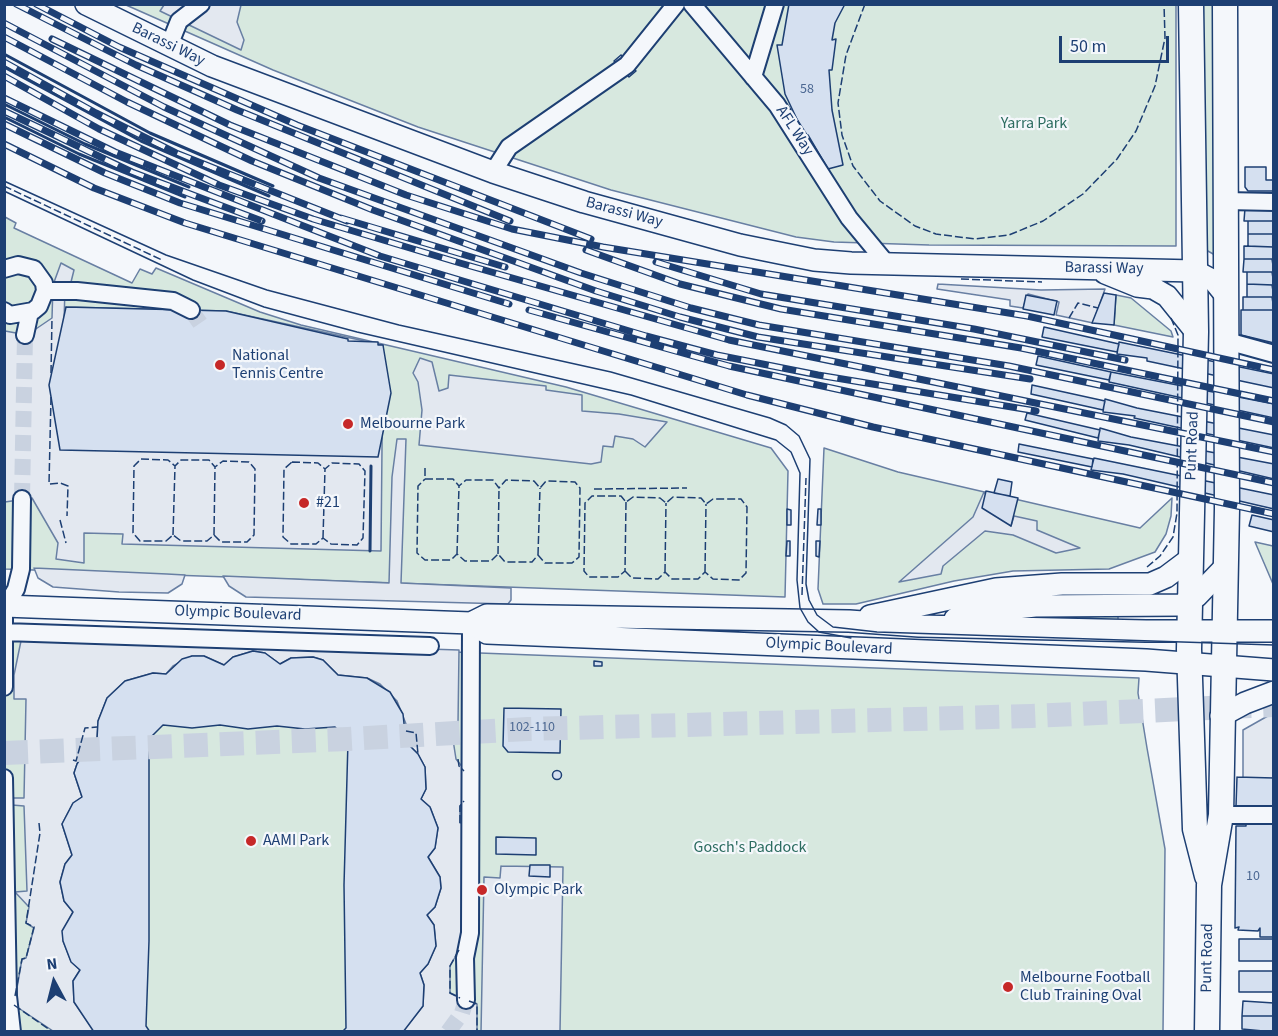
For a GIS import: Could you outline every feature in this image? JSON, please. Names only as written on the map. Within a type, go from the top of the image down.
[{"type":"highway","name":"Punt Road","points":[[1191,4],[1196,332],[1188,602],[1189,663],[1195,829],[1209,885]]},
{"type":"highway","name":"Punt Road","points":[[1207,1032],[1209,885],[1221,815],[1221,716],[1224,666],[1227,341],[1225,4]]},
{"type":"main road","name":"Barassi Way","points":[[86,4],[212,66],[493,172],[584,202],[740,245],[814,260],[887,264],[1195,271]]},
{"type":"main road","points":[[1096,269],[1163,293],[1175,304],[1196,332]]},
{"type":"main road","points":[[1195,271],[1214,281],[1227,297]]},
{"type":"main road","points":[[849,621],[936,600],[1014,587],[1142,585],[1166,577],[1190,559]]},
{"type":"main road","points":[[831,646],[919,626],[1024,607],[1172,607],[1188,602],[1225,567]]},
{"type":"main road","points":[[929,652],[920,641],[919,626],[924,614],[936,600]]},
{"type":"main road","name":"Olympic Boulevard","points":[[5,605],[471,623],[487,615],[849,621],[919,626],[1274,631]]},
{"type":"main road","name":"Olympic Boulevard","points":[[471,623],[487,633],[831,646],[1189,663],[1274,670]]},
{"type":"main road","points":[[1221,716],[1245,703],[1274,692]]},
{"type":"street","points":[[169,46],[179,21],[201,4]]},
{"type":"street","points":[[493,172],[509,147],[627,65],[676,4]]},
{"type":"street","name":"AFL Way","points":[[692,4],[791,125],[849,218],[887,264]]},
{"type":"street","points":[[753,77],[775,4]]},
{"type":"street","points":[[1226,201],[1274,202]]},
{"type":"street","points":[[4,269],[18,265],[34,269],[44,283],[45,291],[39,306],[30,312],[10,315],[4,311]]},
{"type":"street","points":[[45,291],[77,291],[173,301],[191,310]]},
{"type":"street","points":[[25,335],[30,312]]},
{"type":"street","points":[[1227,341],[1274,354]]},
{"type":"street","points":[[4,687],[5,605],[16,589],[21,569],[22,499]]},
{"type":"street","points":[[466,1000],[465,958],[470,933],[471,623]]},
{"type":"street","points":[[5,632],[430,646]]},
{"type":"street","points":[[4,778],[8,996],[12,1032]]},
{"type":"street","points":[[1221,815],[1274,815]]},
{"type":"green space","name":"Yarra Park","points":[[126,5],[1176,5],[1176,246],[929,245],[834,242],[796,237],[611,190],[418,127],[273,70]]},
{"type":"green space","points":[[1200,5],[1213,5],[1215,255],[1206,250]]},
{"type":"green space","name":"Melbourne Park","points":[[5,217],[16,223],[14,228],[132,283],[140,269],[152,274],[156,268],[260,312],[301,325],[566,387],[771,448],[788,471],[785,597],[5,569]]},
{"type":"green space","points":[[1116,295],[1131,298],[1171,331],[1173,337],[1114,325]]},
{"type":"green space","points":[[824,448],[898,472],[1140,528],[1172,498],[1171,516],[1166,534],[1155,552],[1109,569],[1013,571],[954,581],[856,604],[823,604],[818,589]]},
{"type":"green space","points":[[1255,542],[1273,546],[1273,584]]},
{"type":"green space","points":[[1118,614],[1118,624],[1022,620],[1022,615]]},
{"type":"green space","name":"Olympic Park","points":[[5,635],[1139,678],[1138,693],[1165,849],[1163,1031],[5,1032]]},
{"type":"shaded area","points":[[164,5],[241,5],[237,22],[244,40],[241,50],[160,11]]},
{"type":"shaded area","points":[[61,263],[74,270],[70,286],[65,287],[63,359],[66,307],[226,311],[383,345],[381,551],[122,544],[123,534],[84,533],[84,563],[56,559],[58,543],[32,498],[5,502],[5,331],[27,335],[52,318],[53,285]]},
{"type":"shaded area","points":[[938,284],[1041,290],[1105,289],[1093,323],[1056,315],[1059,302],[1028,294],[1023,308],[1010,306],[1010,300],[937,289]]},
{"type":"shaded area","points":[[420,358],[432,362],[439,391],[448,388],[449,375],[546,386],[546,390],[582,395],[582,411],[667,422],[645,447],[633,439],[615,436],[613,447],[603,446],[601,462],[591,464],[419,445],[422,410],[418,382],[413,373]]},
{"type":"shaded area","points":[[397,439],[406,439],[401,583],[511,588],[511,600],[508,604],[246,597],[229,586],[223,576],[389,583],[392,477]]},
{"type":"shaded area","points":[[984,492],[1011,526],[1014,516],[1037,521],[1037,530],[1080,548],[1056,553],[1013,535],[985,531],[943,566],[941,574],[899,582],[973,517]]},
{"type":"shaded area","points":[[34,568],[185,575],[182,584],[168,593],[119,592],[53,587],[38,578]]},
{"type":"shaded area","points":[[22,636],[459,650],[458,724],[451,727],[456,759],[464,769],[464,802],[460,806],[460,823],[464,823],[462,945],[450,966],[450,993],[477,1004],[477,1031],[403,1031],[423,1006],[424,985],[420,973],[428,964],[436,946],[434,925],[427,915],[435,907],[441,888],[440,877],[428,857],[435,848],[438,828],[430,807],[421,799],[426,789],[425,767],[418,754],[406,742],[406,724],[397,701],[380,684],[367,678],[338,675],[323,660],[313,657],[291,658],[280,664],[265,653],[253,651],[233,657],[224,665],[204,656],[192,656],[173,666],[166,674],[153,673],[125,681],[107,698],[98,721],[97,739],[88,746],[74,773],[82,797],[73,803],[62,824],[72,855],[65,864],[60,882],[64,901],[73,912],[63,931],[63,941],[71,961],[80,970],[73,981],[74,1002],[94,1031],[53,1031],[14,1005],[22,959],[26,958],[34,928],[26,923],[29,907],[15,892],[27,891],[24,806],[12,805],[12,798],[24,798],[26,699],[14,699],[14,675]]},
{"type":"shaded area","points":[[1273,713],[1273,780],[1243,779],[1243,730]]},
{"type":"shaded area","points":[[501,866],[563,867],[560,1031],[481,1032],[484,877],[500,878]]},
{"type":"building","points":[[789,4],[845,4],[835,23],[832,40],[836,39],[832,70],[829,70],[832,110],[843,165],[828,169],[808,135],[805,136],[785,94],[777,45],[782,45]]},
{"type":"building","points":[[621,55],[636,71],[629,77],[614,61]]},
{"type":"building","points":[[1245,167],[1266,167],[1266,180],[1274,180],[1274,191],[1248,191],[1245,187]]},
{"type":"building","points":[[1245,208],[1273,209],[1274,221],[1244,221]]},
{"type":"building","points":[[1248,221],[1273,221],[1274,234],[1248,234]]},
{"type":"building","points":[[1248,234],[1273,234],[1274,247],[1248,246]]},
{"type":"building","points":[[1244,246],[1273,247],[1274,259],[1244,259]]},
{"type":"building","points":[[1244,259],[1272,259],[1274,272],[1243,272]]},
{"type":"building","points":[[1247,272],[1272,272],[1274,285],[1247,284]]},
{"type":"building","points":[[1247,284],[1272,285],[1274,297],[1247,297]]},
{"type":"building","points":[[1104,293],[1116,295],[1114,325],[1092,323]]},
{"type":"building","points":[[1026,295],[1057,301],[1054,315],[1023,309]]},
{"type":"building","points":[[1243,297],[1272,297],[1274,310],[1243,310]]},
{"type":"building","name":"National Tennis Centre","points":[[66,307],[226,311],[348,339],[348,341],[378,342],[378,345],[383,345],[391,393],[378,457],[60,450],[49,385]]},
{"type":"building","points":[[1241,310],[1274,310],[1274,343],[1241,335]]},
{"type":"building","points":[[1044,327],[1119,344],[1117,352],[1042,337]]},
{"type":"building","points":[[1119,342],[1274,374],[1274,388],[1147,361],[1147,358],[1117,354]]},
{"type":"building","points":[[1038,356],[1111,372],[1109,380],[1036,365]]},
{"type":"building","points":[[1111,372],[1274,404],[1274,418],[1109,382]]},
{"type":"building","points":[[1032,385],[1105,401],[1103,410],[1031,394]]},
{"type":"building","points":[[1105,399],[1137,408],[1274,435],[1274,448],[1134,418],[1135,416],[1103,412]]},
{"type":"building","points":[[1027,413],[1100,430],[1098,438],[1025,420]]},
{"type":"building","points":[[1100,428],[1131,437],[1274,464],[1274,479],[1129,445],[1098,441]]},
{"type":"building","points":[[1019,444],[1093,459],[1092,467],[1018,452]]},
{"type":"building","points":[[1094,458],[1274,495],[1274,509],[1123,474],[1091,470]]},
{"type":"building","points":[[998,479],[1012,482],[1010,496],[994,493]]},
{"type":"building","points":[[986,491],[1018,498],[1011,526],[982,508]]},
{"type":"building","points":[[787,509],[791,510],[791,525],[787,525]]},
{"type":"building","points":[[818,509],[821,509],[821,525],[817,525]]},
{"type":"building","points":[[1252,515],[1274,520],[1274,532],[1249,526]]},
{"type":"building","points":[[787,541],[790,541],[790,556],[786,556]]},
{"type":"building","points":[[816,541],[820,541],[819,557],[816,556]]},
{"type":"building","points":[[253,651],[265,653],[280,664],[291,658],[313,657],[323,660],[338,675],[367,678],[390,692],[403,714],[406,742],[418,754],[425,767],[426,789],[421,799],[430,807],[438,828],[435,848],[428,857],[440,877],[441,888],[435,907],[427,915],[434,925],[436,946],[428,964],[420,973],[424,985],[423,1006],[403,1032],[342,1032],[346,1028],[344,885],[348,741],[335,727],[305,729],[277,726],[248,729],[220,725],[192,728],[163,725],[149,739],[149,941],[146,1026],[150,1032],[94,1032],[74,1002],[73,981],[80,970],[71,962],[63,941],[62,931],[73,912],[64,901],[60,882],[65,864],[72,855],[62,824],[73,803],[82,797],[74,773],[77,764],[88,746],[97,739],[98,721],[107,698],[125,681],[153,673],[166,674],[182,659],[192,656],[204,656],[224,665],[233,657]]},
{"type":"building","points":[[594,661],[602,662],[602,666],[594,666]]},
{"type":"building","points":[[504,708],[561,709],[560,753],[508,752],[503,746]]},
{"type":"building","points":[[557,770],[562,775],[557,780],[552,775]]},
{"type":"building","points":[[1237,777],[1274,778],[1274,806],[1236,806]]},
{"type":"building","points":[[1246,819],[1274,820],[1274,937],[1260,937],[1260,928],[1258,931],[1235,928],[1236,826],[1246,826]]},
{"type":"building","points":[[496,837],[536,838],[536,855],[496,854]]},
{"type":"building","points":[[530,865],[550,865],[550,877],[529,876]]},
{"type":"building","points":[[1239,939],[1274,939],[1274,961],[1239,961]]},
{"type":"building","points":[[1239,971],[1274,971],[1274,992],[1239,992]]},
{"type":"building","points":[[1243,1001],[1274,1003],[1274,1016],[1242,1016]]},
{"type":"building","points":[[1242,1016],[1274,1016],[1274,1032],[1242,1029]]},
{"type":"tunnel","points":[[191,310],[202,326]]},
{"type":"tunnel","points":[[22,499],[25,335]]},
{"type":"tunnel","points":[[4,753],[528,729],[1032,716],[1274,705]]},
{"type":"tunnel","points":[[448,1032],[462,1013],[466,1000]]},
{"type":"tram line","points":[[4,181],[166,255],[267,290],[399,325],[611,372],[770,418],[786,425],[799,436],[810,459],[806,584],[809,600],[817,615],[833,627],[877,632],[1274,645]]},
{"type":"tram line","points":[[4,191],[193,280],[264,307],[357,332],[631,395],[776,440],[791,452],[800,473],[797,580],[800,608],[808,622],[819,632],[851,638]]},
{"type":"railway","points":[[16,4],[136,65],[237,110],[510,221]]},
{"type":"railway","points":[[36,4],[119,47],[297,125],[591,239]]},
{"type":"railway","points":[[4,23],[164,107],[319,178],[581,273],[691,308],[759,325],[1009,366],[1274,422]]},
{"type":"railway","points":[[4,37],[127,102],[252,161],[373,210],[596,291],[680,317],[758,337],[1030,379]]},
{"type":"railway","points":[[52,39],[230,125],[406,195],[512,229],[603,247],[1027,316],[1274,370]]},
{"type":"railway","points":[[4,62],[96,113],[176,153],[347,221]]},
{"type":"railway","points":[[4,76],[99,129],[219,185],[313,219],[460,263],[729,340],[1274,452]]},
{"type":"railway","points":[[4,98],[115,152],[380,256],[717,355],[818,375],[1036,411]]},
{"type":"railway","points":[[4,111],[132,172],[262,221]]},
{"type":"railway","points":[[4,124],[105,173],[180,203],[509,304]]},
{"type":"railway","points":[[4,144],[94,188],[185,223],[747,395],[873,427],[1274,514]]},
{"type":"railway","points":[[341,218],[505,267]]},
{"type":"railway","points":[[586,250],[680,284],[781,309],[1021,348],[1274,401]]},
{"type":"railway","points":[[656,262],[761,294],[974,329],[1125,360]]},
{"type":"railway","points":[[529,310],[729,366],[1274,483]]},
{"type":"fence","points":[[865,4],[846,55],[838,103],[842,135],[853,166],[880,201],[915,226],[936,234],[975,239],[1009,235],[1043,221],[1083,194],[1117,159],[1136,131],[1155,86],[1165,38],[1164,4]]},
{"type":"fence","points":[[4,186],[162,260]]},
{"type":"fence","points":[[961,279],[1042,282]]},
{"type":"fence","points":[[1069,318],[1078,303],[1098,308]]},
{"type":"fence","points":[[51,373],[52,318]]},
{"type":"fence","points":[[1147,567],[1160,556],[1173,537],[1177,513],[1178,335],[1171,318]]},
{"type":"fence","points":[[51,397],[49,484],[60,483],[68,486],[67,516]]},
{"type":"fence","points":[[141,459],[168,460],[175,466],[181,460],[209,460],[215,467],[223,461],[249,462],[255,469],[254,535],[247,542],[221,542],[214,535],[207,541],[181,541],[173,535],[166,541],[140,541],[133,533],[134,466],[141,459]]},
{"type":"fence","points":[[292,462],[318,463],[325,469],[332,463],[359,464],[365,471],[363,538],[357,545],[331,544],[323,538],[316,544],[291,544],[283,537],[284,469],[292,462]]},
{"type":"fence","points":[[173,535],[175,466]]},
{"type":"fence","points":[[214,535],[215,467]]},
{"type":"fence","points":[[425,468],[425,479]]},
{"type":"fence","points":[[323,538],[325,469]]},
{"type":"fence","points":[[802,595],[806,478]]},
{"type":"fence","points":[[425,479],[453,479],[459,486],[466,480],[493,480],[499,488],[506,480],[534,481],[540,488],[546,481],[575,482],[580,488],[579,557],[572,563],[545,563],[538,555],[532,562],[505,562],[498,554],[491,561],[465,561],[457,554],[451,560],[425,560],[417,553],[418,486],[425,479]]},
{"type":"fence","points":[[457,554],[459,486]]},
{"type":"fence","points":[[498,554],[499,488]]},
{"type":"fence","points":[[538,555],[540,488]]},
{"type":"fence","points":[[594,489],[687,488]]},
{"type":"fence","points":[[625,571],[632,578],[658,579],[665,572],[672,579],[698,579],[705,572],[713,579],[739,580],[746,573],[747,507],[741,499],[713,499],[706,504],[701,498],[673,497],[666,503],[660,498],[633,497],[626,502],[621,496],[592,496],[585,503],[584,571],[589,577],[618,577],[625,571],[626,502]]},
{"type":"fence","points":[[665,572],[666,503]]},
{"type":"fence","points":[[705,572],[706,504]]},
{"type":"fence","points":[[60,520],[66,543]]},
{"type":"fence","points":[[73,760],[76,761],[85,728],[97,727]]},
{"type":"fence","points":[[406,731],[416,733],[418,754]]},
{"type":"fence","points":[[458,759],[459,766],[464,771]]},
{"type":"fence","points":[[460,823],[460,806],[464,801]]},
{"type":"fence","points":[[15,996],[22,959],[26,958],[34,927],[26,923],[40,833],[39,823]]},
{"type":"fence","points":[[459,950],[450,966],[450,993],[460,998]]},
{"type":"fence","points":[[469,1001],[477,1004],[477,1032]]},
{"type":"fence","points":[[14,1005],[53,1032]]},
{"type":"fence","points":[[450,1032],[461,1032]]},
{"type":"wall","points":[[4,54],[150,133],[273,186]]},
{"type":"wall","points":[[4,67],[141,141],[269,196]]},
{"type":"wall","points":[[4,104],[85,144],[189,187]]},
{"type":"wall","points":[[4,117],[79,154],[185,197]]},
{"type":"wall","points":[[370,551],[371,466]]},
{"type":"place","name":"National Tennis Centre","points":[[220,365]]},
{"type":"place","name":"Melbourne Park","points":[[348,424]]},
{"type":"place","name":"#21","points":[[304,503]]},
{"type":"place","name":"AAMI Park","points":[[251,841]]},
{"type":"place","name":"Olympic Park","points":[[482,890]]},
{"type":"place","name":"Melbourne Football Club Training Oval","points":[[1008,987]]},
{"type":"park label","name":"Gosch's Paddock","points":[[750,848]]}]
